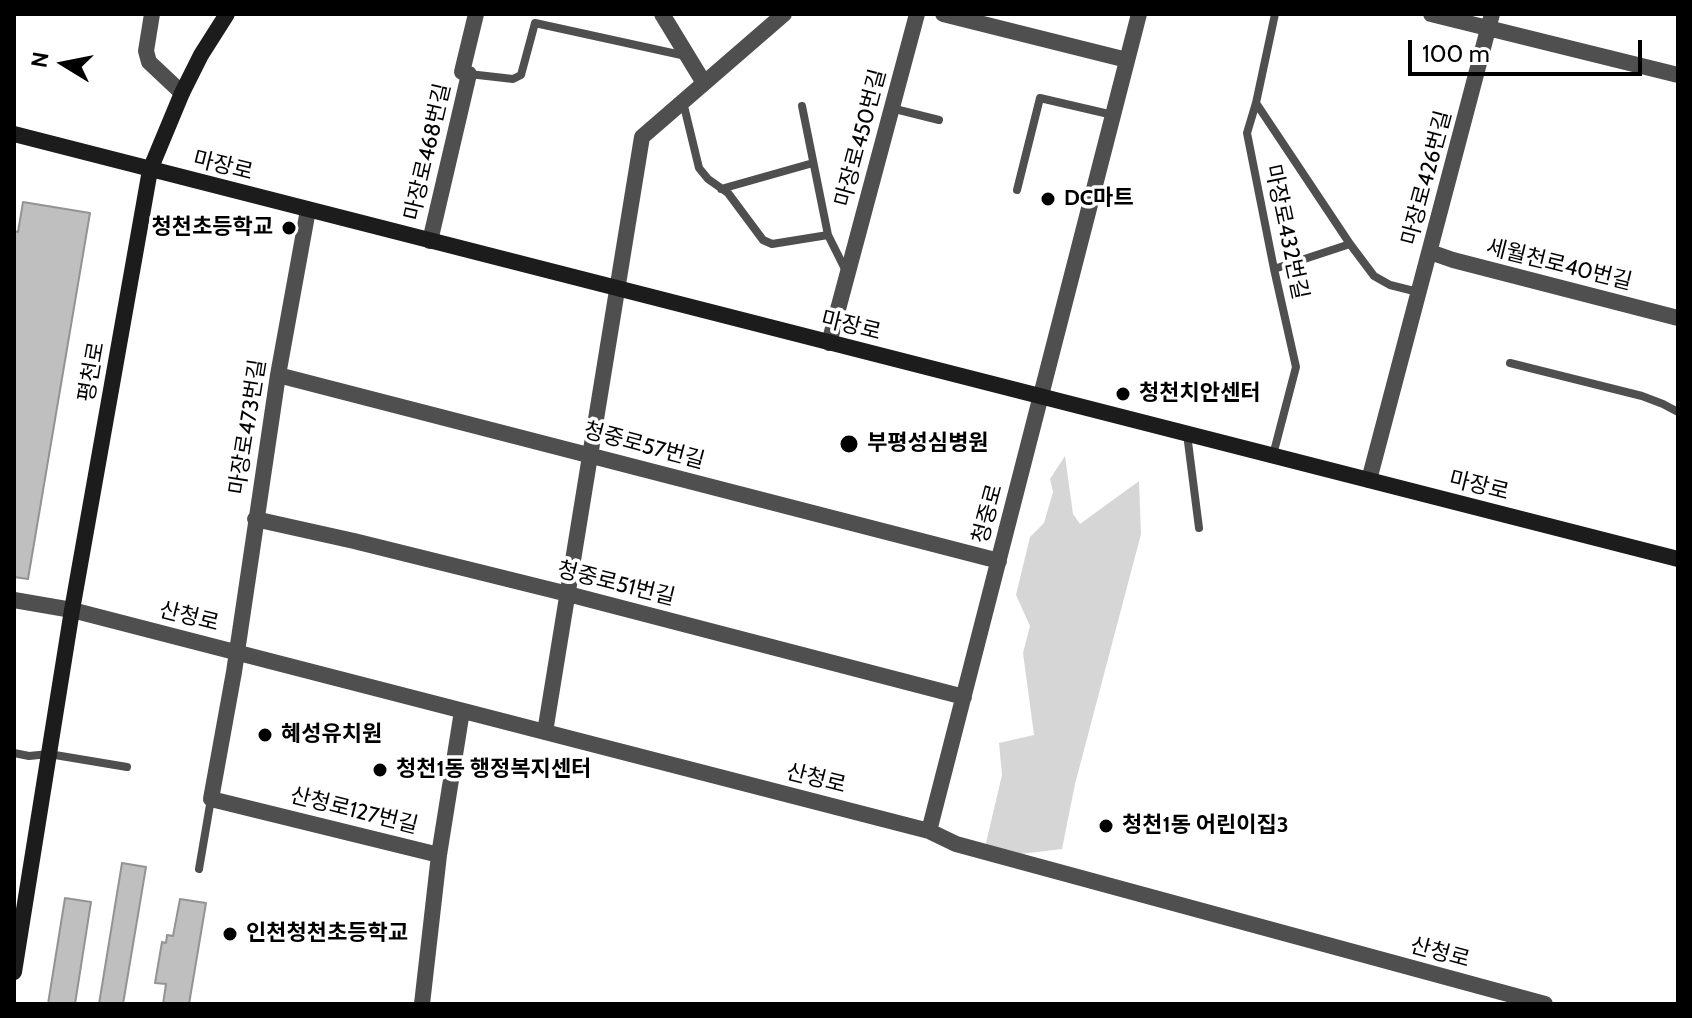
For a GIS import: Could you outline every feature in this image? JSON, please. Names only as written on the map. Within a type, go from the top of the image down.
[{"type":"main road","name":"평천로","points":[[14,972],[72,610],[150,170],[182,93],[227,14]]},
{"type":"main road","name":"마장로","points":[[14,134],[1678,559]]},
{"type":"street","points":[[152,14],[146,51],[149,62],[182,93]]},
{"type":"street","name":"마장로468번길","points":[[430,241],[469,74],[462,72],[476,14]]},
{"type":"street","points":[[662,14],[704,83]]},
{"type":"street","points":[[545,732],[642,137],[784,14]]},
{"type":"street","name":"마장로450번길","points":[[829,343],[917,14]]},
{"type":"street","points":[[943,14],[1127,60]]},
{"type":"street","name":"청중로","points":[[929,831],[1139,14]]},
{"type":"street","points":[[1431,14],[1491,21],[1678,75]]},
{"type":"street","name":"마장로426번길","points":[[1369,480],[1491,21]]},
{"type":"street","name":"마장로473번길","points":[[236,653],[278,375],[308,210]]},
{"type":"street","name":"세월천로40번길","points":[[1430,252],[1678,318]]},
{"type":"street","name":"청중로57번길","points":[[278,375],[999,561]]},
{"type":"street","name":"청중로51번길","points":[[255,519],[568,594],[964,697]]},
{"type":"street","name":"산청로","points":[[14,600],[72,610],[929,831],[956,844],[1545,1004]]},
{"type":"street","points":[[211,799],[236,653]]},
{"type":"street","name":"산청로127번길","points":[[211,799],[439,855],[462,711]]},
{"type":"street","points":[[422,1004],[439,855]]},
{"type":"lane","name":"마장로432번길","points":[[1273,456],[1296,367],[1247,133],[1275,14]]},
{"type":"lane","name":"마장로468번길","points":[[469,74],[513,79],[521,75],[535,23],[687,56]]},
{"type":"lane","points":[[1017,190],[1040,98],[1113,115]]},
{"type":"lane","points":[[683,101],[699,168],[708,179],[728,193],[763,240],[772,244],[828,235]]},
{"type":"lane","points":[[1256,103],[1374,276],[1390,285],[1419,292]]},
{"type":"lane","name":"마장로450번길","points":[[802,106],[828,235],[847,273]]},
{"type":"lane","points":[[891,108],[939,120]]},
{"type":"lane","points":[[721,189],[813,163]]},
{"type":"lane","points":[[1274,269],[1350,244]]},
{"type":"lane","points":[[1510,363],[1642,396],[1678,412]]},
{"type":"lane","points":[[1187,434],[1199,528]]},
{"type":"lane","points":[[14,753],[29,756],[49,754],[127,767]]},
{"type":"lane","points":[[199,869],[211,799]]},
{"type":"shaded area","points":[[1065,456],[1073,514],[1080,524],[1139,481],[1141,534],[1075,784],[1062,849],[1012,855],[985,847],[1002,775],[999,743],[1034,735],[1023,653],[1030,626],[1016,595],[1030,537],[1044,523],[1053,492],[1050,479]]},
{"type":"building","points":[[23,202],[90,213],[28,579],[14,577],[14,231],[18,232]]},
{"type":"building","points":[[122,863],[146,867],[123,1004],[99,1004]]},
{"type":"building","points":[[65,898],[91,902],[75,1004],[48,1004]]},
{"type":"building","points":[[180,899],[206,903],[189,1004],[163,1004],[166,984],[155,983],[162,942],[166,943],[167,935],[173,936]]},
{"type":"place","name":"DC마트","points":[[1048,199]]},
{"type":"place","name":"청천초등학교","points":[[289,228]]},
{"type":"place","name":"청천치안센터","points":[[1123,394]]},
{"type":"place","name":"부평성심병원","points":[[849,444]]},
{"type":"place","name":"혜성유치원","points":[[265,735]]},
{"type":"place","name":"청천1동 행정복지센터","points":[[380,770]]},
{"type":"place","name":"청천1동 어린이집3","points":[[1106,826]]},
{"type":"place","name":"인천청천초등학교","points":[[230,934]]}]
